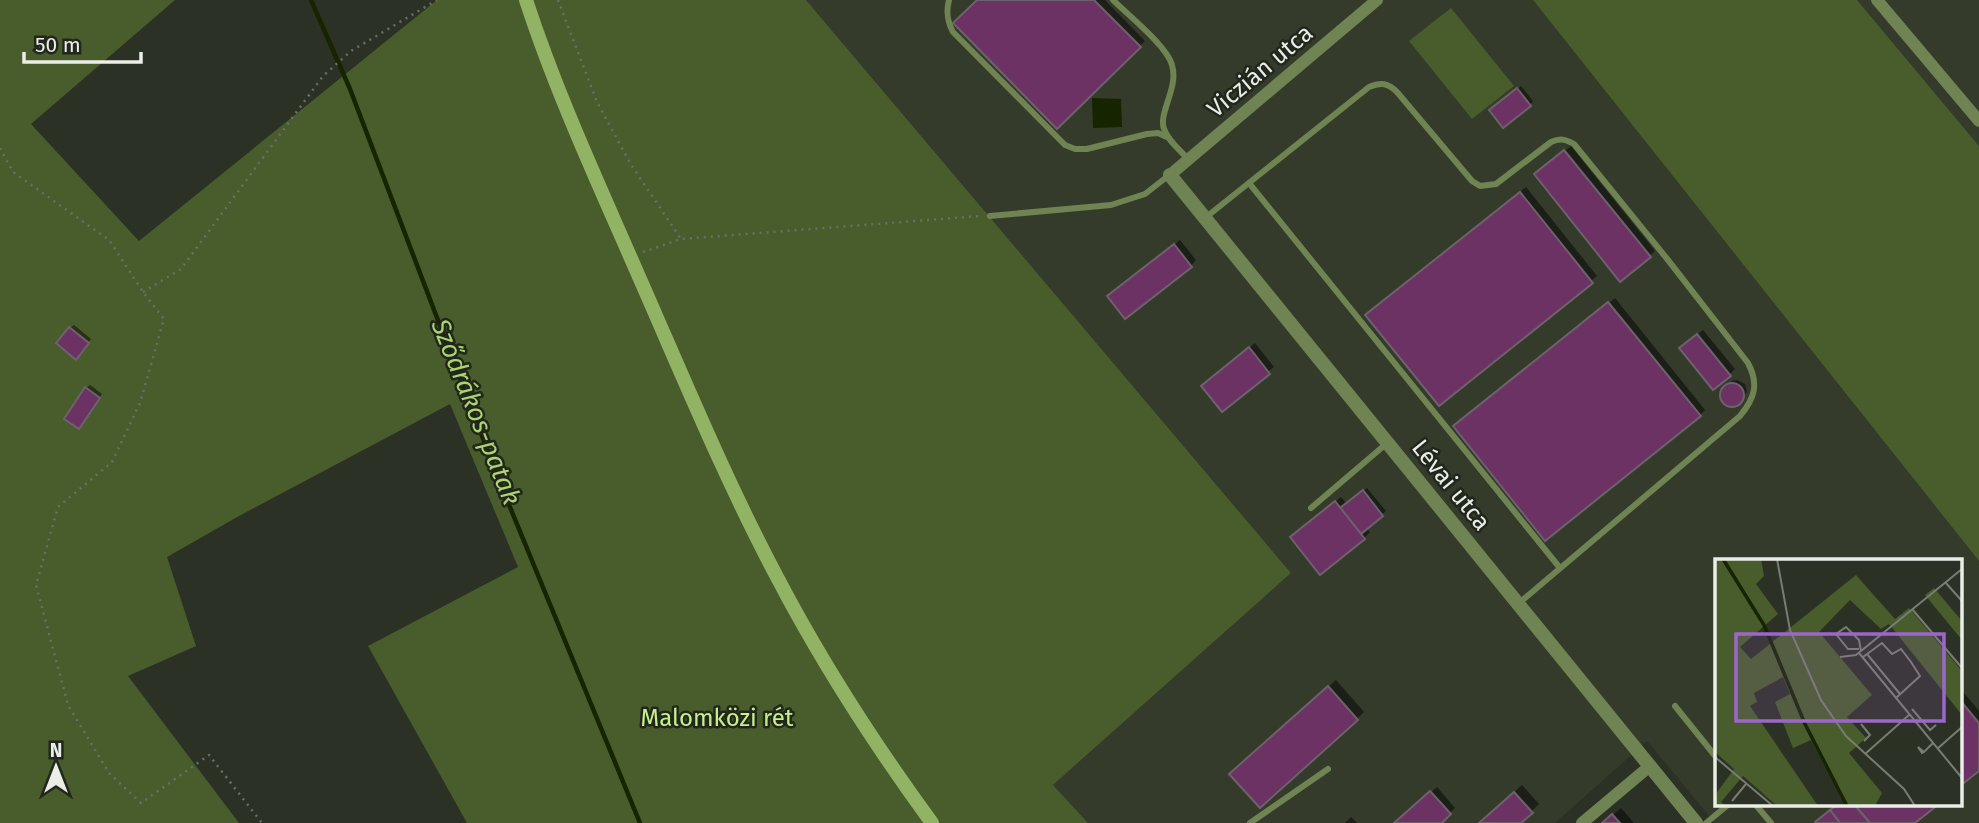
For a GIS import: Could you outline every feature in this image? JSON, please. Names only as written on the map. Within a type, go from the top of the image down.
[{"type":"main road","points":[[526,0],[552,74],[630,256],[688,389],[776,576],[849,702],[897,776],[932,823]]},
{"type":"street","name":"Viczián utca","points":[[1170,174],[1377,0]]},
{"type":"street","points":[[1877,0],[1979,121]]},
{"type":"street","name":"Lévai utca","points":[[1170,174],[1696,823]]},
{"type":"street","points":[[1582,823],[1650,766]]},
{"type":"lane","points":[[949,0],[947,13],[953,32],[1065,145],[1075,149],[1087,149],[1158,133],[1170,138]]},
{"type":"lane","points":[[1113,0],[1167,53],[1174,79],[1163,128],[1188,159]]},
{"type":"lane","points":[[1205,218],[1377,84],[1385,84],[1397,92],[1472,181],[1480,186],[1496,184],[1551,142],[1558,139],[1574,144],[1748,363],[1755,381],[1753,398],[1740,416],[1518,604]]},
{"type":"lane","points":[[990,216],[1111,205],[1145,194],[1170,174]]},
{"type":"lane","points":[[1249,183],[1560,568]]},
{"type":"lane","points":[[1311,509],[1387,443]]},
{"type":"lane","points":[[1675,706],[1715,755]]},
{"type":"lane","points":[[1250,823],[1328,769]]},
{"type":"lane","points":[[1706,823],[1726,806]]},
{"type":"lane","points":[[1757,806],[1771,823]]},
{"type":"path","points":[[143,292],[181,269],[323,76],[351,51],[438,0]]},
{"type":"path","points":[[558,0],[597,102],[630,163],[681,239]]},
{"type":"path","points":[[0,148],[13,172],[109,240],[164,319],[140,403],[112,462],[58,507],[36,585],[68,705],[109,773],[141,803],[209,755],[262,823]]},
{"type":"path","points":[[630,256],[681,239],[990,216]]},
{"type":"shaded area","points":[[806,0],[1533,0],[1979,561],[1979,823],[1715,823],[1647,741],[1555,823],[1088,823],[1052,786],[1291,573]]},
{"type":"shaded area","points":[[1857,0],[1979,0],[1979,146]]},
{"type":"shaded area","points":[[1092,98],[1121,99],[1122,127],[1093,128]]},
{"type":"green space","name":"Malomközi rét","points":[[0,0],[175,0],[31,124],[139,241],[437,0],[806,0],[1291,573],[1053,785],[1088,823],[467,823],[368,646],[518,567],[450,404],[167,557],[196,646],[128,676],[239,823],[0,823]]},
{"type":"green space","points":[[1533,0],[1857,0],[1979,146],[1979,561]]},
{"type":"green space","points":[[1451,8],[1514,86],[1472,119],[1409,41]]},
{"type":"building","points":[[977,0],[1094,0],[1141,47],[1057,129],[953,23]]},
{"type":"building","points":[[1517,88],[1531,106],[1503,128],[1489,110]]},
{"type":"building","points":[[1564,150],[1651,257],[1620,282],[1534,174]]},
{"type":"building","points":[[1520,192],[1593,283],[1439,406],[1365,315]]},
{"type":"building","points":[[1174,244],[1192,267],[1125,319],[1107,296]]},
{"type":"building","points":[[1608,302],[1701,416],[1545,541],[1453,426]]},
{"type":"building","points":[[69,327],[89,343],[76,360],[56,343]]},
{"type":"building","points":[[1697,334],[1731,376],[1713,390],[1679,348]]},
{"type":"building","points":[[1249,347],[1270,374],[1222,412],[1201,386]]},
{"type":"building","points":[[1732,383],[1741,386],[1744,395],[1741,404],[1732,407],[1723,404],[1720,395],[1723,386]]},
{"type":"building","points":[[85,387],[100,398],[79,429],[64,419]]},
{"type":"building","points":[[1363,490],[1383,516],[1361,534],[1340,508]]},
{"type":"building","points":[[1335,501],[1365,539],[1320,575],[1290,537]]},
{"type":"building","points":[[1328,686],[1358,720],[1260,808],[1229,774]]},
{"type":"building","points":[[1962,702],[1979,723],[1979,771],[1962,784]]},
{"type":"building","points":[[1430,791],[1451,814],[1442,823],[1394,823]]},
{"type":"building","points":[[1514,792],[1533,813],[1521,823],[1479,823]]},
{"type":"building","points":[[1835,806],[1856,806],[1870,823],[1840,823],[1830,810]]},
{"type":"building","points":[[1856,806],[1936,806],[1915,823],[1870,823]]},
{"type":"building","points":[[1830,810],[1840,823],[1815,822]]},
{"type":"building","points":[[1612,814],[1620,823],[1602,823]]},
{"type":"waterway","name":"Sződrákos-patak","points":[[311,0],[350,89],[498,478],[640,823]]}]
